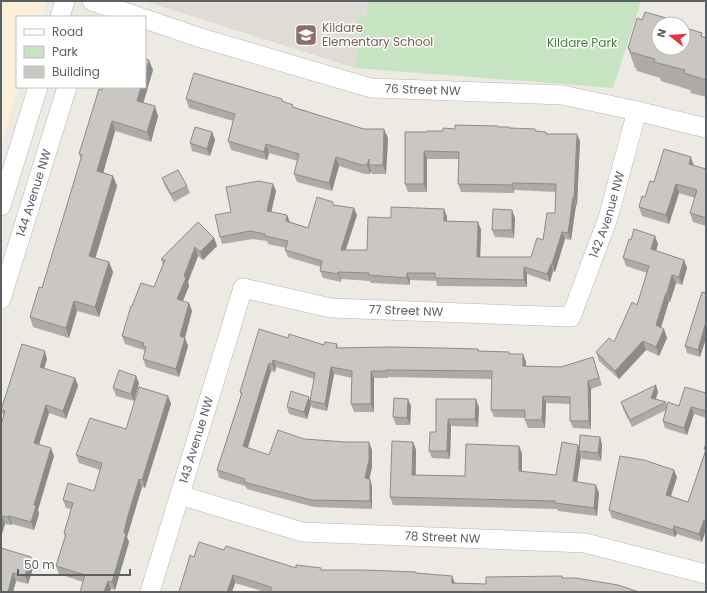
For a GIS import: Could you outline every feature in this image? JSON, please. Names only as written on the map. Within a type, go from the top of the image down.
[{"type":"street","points":[[60,16],[65,1]]},
{"type":"street","points":[[92,5],[135,16]]},
{"type":"street","name":"76 Street NW","points":[[146,19],[201,38],[371,88],[562,95],[706,128]]},
{"type":"street","points":[[27,214],[1,206],[38,88]]},
{"type":"street","name":"144 Avenue NW","points":[[1,299],[66,88]]},
{"type":"street","name":"142 Avenue NW","points":[[571,317],[608,218],[637,111]]},
{"type":"street","name":"77 Street NW","points":[[243,288],[331,308],[571,317]]},
{"type":"street","name":"143 Avenue NW","points":[[150,592],[243,288]]},
{"type":"street","name":"78 Street NW","points":[[180,495],[302,532],[585,543],[706,574]]},
{"type":"shaded area","points":[[1,1],[47,1],[42,16],[16,16],[16,88],[19,88],[1,146]]},
{"type":"shaded area","name":"Kildare Elementary School","points":[[144,1],[368,1],[355,68]]},
{"type":"green space","name":"Kildare Park","points":[[368,1],[641,1],[613,88],[355,68],[361,36],[353,26],[357,20],[366,15]]},
{"type":"building","points":[[645,12],[659,16],[651,16],[651,56],[691,56],[691,30],[702,33],[701,36],[706,38],[706,80],[684,73],[685,70],[654,62],[655,59],[630,52],[630,49],[628,48],[637,18],[642,20]]},
{"type":"building","points":[[146,59],[149,60],[146,70]]},
{"type":"building","points":[[194,73],[282,99],[282,101],[293,105],[292,107],[364,129],[384,129],[383,165],[369,165],[369,159],[367,165],[362,165],[336,157],[329,183],[294,174],[299,154],[266,144],[264,152],[228,141],[235,114],[186,99]]},
{"type":"building","points":[[103,88],[141,88],[137,101],[155,106],[147,132],[112,121],[97,171],[113,176],[89,256],[109,262],[95,307],[74,301],[66,328],[30,317],[39,287],[42,288],[82,155],[79,154],[99,89],[102,90]]},
{"type":"building","points":[[455,125],[535,129],[535,131],[546,132],[546,134],[577,134],[574,198],[573,197],[568,233],[562,232],[552,264],[547,274],[524,267],[524,280],[435,278],[435,273],[407,273],[407,278],[368,275],[369,273],[338,272],[338,274],[320,271],[322,261],[285,250],[288,241],[250,231],[220,237],[215,215],[231,212],[226,187],[259,181],[273,184],[267,211],[287,215],[286,221],[308,228],[317,197],[333,202],[333,205],[354,208],[341,250],[367,250],[368,217],[391,218],[391,207],[444,209],[444,221],[478,222],[477,257],[531,257],[537,238],[543,240],[547,213],[555,213],[556,184],[458,184],[459,152],[424,151],[424,184],[405,184],[405,132],[443,131],[443,128],[455,129]]},
{"type":"building","points":[[195,127],[212,132],[207,149],[190,143]]},
{"type":"building","points":[[664,149],[691,157],[689,164],[706,169],[706,218],[690,213],[697,190],[676,184],[666,215],[639,207],[642,196],[645,197],[650,181],[654,182]]},
{"type":"building","points":[[178,170],[187,186],[171,194],[162,178]]},
{"type":"building","points":[[493,209],[512,210],[512,230],[492,230]]},
{"type":"building","points":[[198,222],[214,238],[200,252],[195,247],[184,276],[186,278],[177,299],[189,303],[180,336],[185,338],[176,369],[143,359],[146,347],[143,346],[144,343],[122,336],[131,306],[141,283],[154,287],[165,260],[161,259]]},
{"type":"building","points":[[634,229],[655,236],[651,249],[684,260],[679,277],[672,275],[666,293],[656,325],[664,329],[656,347],[643,341],[615,371],[596,352],[609,338],[614,342],[632,302],[637,305],[649,266],[623,258]]},
{"type":"building","points":[[702,292],[706,293],[706,322],[698,350],[685,346]]},
{"type":"building","points":[[259,329],[288,338],[289,334],[324,345],[325,342],[337,344],[336,348],[441,348],[509,352],[509,354],[523,354],[523,366],[561,367],[593,357],[599,378],[588,381],[589,421],[570,421],[570,397],[543,396],[542,420],[525,420],[525,410],[491,410],[492,371],[371,371],[371,404],[351,404],[352,371],[331,367],[325,404],[310,401],[315,373],[273,360],[272,364],[269,363],[243,446],[269,455],[278,430],[304,439],[369,442],[369,460],[365,478],[370,479],[370,501],[311,500],[244,482],[245,479],[217,470],[242,393],[240,392]]},
{"type":"building","points":[[22,344],[45,351],[40,367],[75,378],[63,411],[46,405],[34,443],[51,448],[34,505],[36,506],[31,522],[9,516],[2,516],[1,519],[1,425],[5,411],[1,410]]},
{"type":"building","points":[[119,370],[136,376],[131,394],[113,388]]},
{"type":"building","points":[[656,385],[651,398],[666,402],[630,420],[621,402]]},
{"type":"building","points":[[139,387],[168,396],[142,480],[139,479],[127,519],[124,533],[126,534],[112,582],[108,581],[104,592],[80,592],[85,575],[56,566],[66,534],[64,533],[73,503],[63,500],[68,483],[94,491],[102,463],[76,455],[90,418],[126,429]]},
{"type":"building","points":[[685,387],[706,393],[706,411],[691,407],[684,428],[663,421],[668,402],[679,406]]},
{"type":"building","points":[[291,391],[309,397],[304,412],[287,407]]},
{"type":"building","points":[[394,398],[408,399],[407,418],[393,417]]},
{"type":"building","points":[[436,399],[476,399],[475,419],[448,419],[447,451],[429,451],[430,432],[436,432]]},
{"type":"building","points":[[580,435],[600,437],[598,453],[579,451]]},
{"type":"building","points":[[392,441],[413,442],[412,475],[465,476],[466,444],[519,446],[519,471],[556,475],[562,442],[578,445],[573,481],[596,485],[594,508],[555,503],[555,501],[390,497]]},
{"type":"building","points":[[706,450],[706,521],[704,520],[699,534],[674,526],[673,530],[609,510],[620,456],[644,460],[674,470],[666,495],[688,502]]},
{"type":"building","points":[[199,542],[224,550],[226,546],[296,568],[296,565],[321,568],[321,570],[416,572],[452,576],[452,583],[486,584],[486,577],[562,576],[562,578],[576,578],[618,585],[639,592],[271,592],[271,587],[233,575],[227,592],[179,592],[190,555],[194,557]]},
{"type":"building","points":[[1,548],[31,557],[25,576],[13,573],[8,592],[1,592]]},
{"type":"place","name":"Kildare Elementary School","points":[[306,35]]}]
